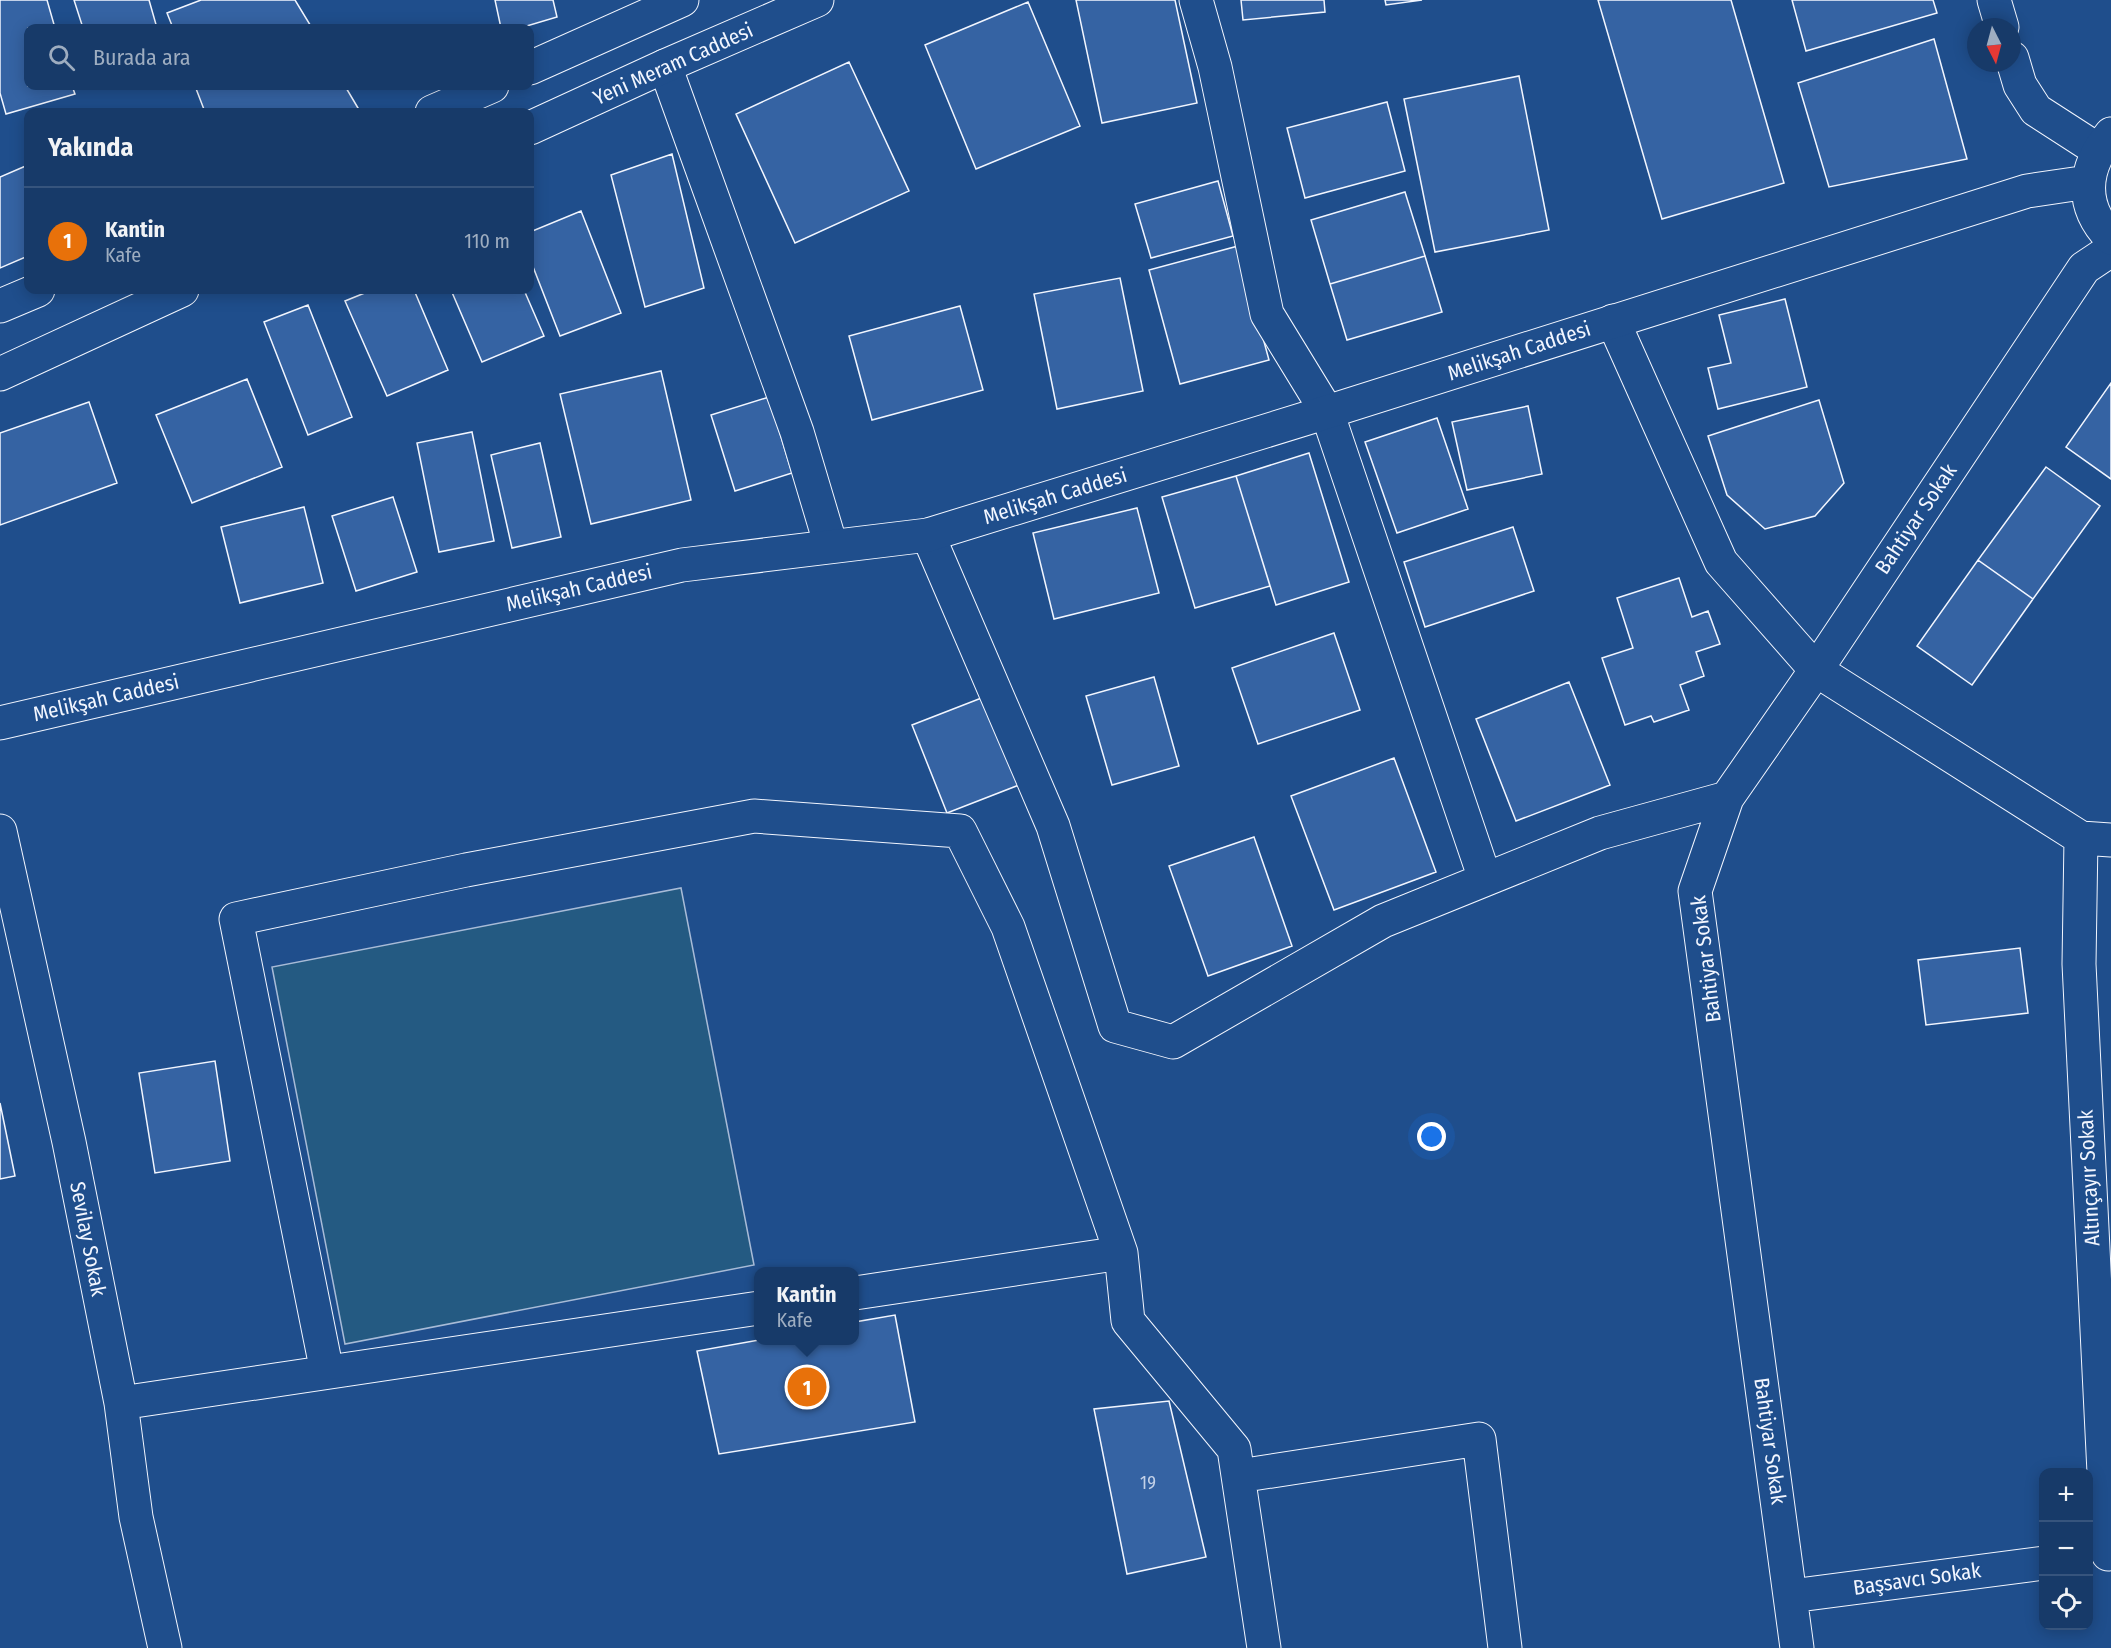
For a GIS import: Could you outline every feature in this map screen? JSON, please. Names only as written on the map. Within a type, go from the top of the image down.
[{"type":"street","points":[[534,67],[682,0]]},
{"type":"street","name":"Yeni Meram Caddesi","points":[[534,126],[817,0]]},
{"type":"street","points":[[1196,0],[1215,68],[1267,314],[1327,412],[1485,879]]},
{"type":"street","points":[[1994,0],[1999,18]]},
{"type":"street","points":[[665,66],[797,432],[831,546]]},
{"type":"street","points":[[2016,72],[2020,85],[2036,110],[2104,142],[2088,182],[2091,206],[2101,228],[2111,238]]},
{"type":"street","points":[[441,108],[483,90]]},
{"type":"street","name":"Melikşah Caddesi","points":[[0,723],[682,565],[928,535],[1327,412],[2027,191],[2088,182]]},
{"type":"street","name":"Bahtiyar Sokak","points":[[1797,1648],[1695,891],[1727,798],[1816,670],[2084,268],[2111,250]]},
{"type":"street","points":[[0,306],[28,294]]},
{"type":"street","points":[[0,374],[173,294]]},
{"type":"street","points":[[1613,321],[1721,562],[1816,670],[2096,839]]},
{"type":"street","points":[[928,535],[1053,826],[1115,1026],[1173,1042],[1383,921],[1600,833],[1727,798]]},
{"type":"street","points":[[327,1372],[236,919],[466,870],[754,816],[960,831],[1008,927],[1121,1253],[1128,1321],[1234,1449],[1264,1648]]},
{"type":"street","name":"Sevilay Sokak","points":[[0,831],[69,1142],[121,1403],[136,1517],[165,1648]]},
{"type":"street","name":"Altınçayır Sokak","points":[[2096,839],[2079,964],[2102,1555]]},
{"type":"street","points":[[859,1292],[1121,1253]]},
{"type":"street","points":[[121,1403],[754,1309]]},
{"type":"street","points":[[1239,1476],[1479,1439],[1505,1648]]},
{"type":"street","name":"Başsavcı Sokak","points":[[1791,1596],[2039,1564]]},
{"type":"shaded area","points":[[681,888],[754,1265],[345,1344],[272,967]]},
{"type":"building","points":[[0,0],[47,0],[54,24],[24,24],[24,90],[74,90],[75,94],[6,114],[0,93]]},
{"type":"building","points":[[74,0],[149,0],[156,24],[82,24]]},
{"type":"building","points":[[201,0],[295,0],[310,24],[171,24],[167,13]]},
{"type":"building","points":[[495,0],[553,0],[557,17],[533,24],[500,24]]},
{"type":"building","points":[[1076,0],[1175,0],[1197,103],[1102,123]]},
{"type":"building","points":[[1241,0],[1324,0],[1325,12],[1243,20]]},
{"type":"building","points":[[1385,0],[1422,0],[1386,5]]},
{"type":"building","points":[[1598,0],[1731,0],[1784,183],[1662,219]]},
{"type":"building","points":[[1792,0],[1933,0],[1937,13],[1806,51]]},
{"type":"building","points":[[1028,2],[1080,126],[976,169],[925,45]]},
{"type":"building","points":[[1934,39],[1967,159],[1829,187],[1798,83]]},
{"type":"building","points":[[849,62],[909,191],[795,243],[736,114]]},
{"type":"building","points":[[1519,76],[1549,230],[1435,252],[1404,99]]},
{"type":"building","points":[[197,90],[347,90],[358,108],[203,108]]},
{"type":"building","points":[[1387,102],[1405,171],[1305,198],[1287,128]]},
{"type":"building","points":[[672,154],[704,288],[645,307],[611,175]]},
{"type":"building","points":[[24,167],[24,258],[0,268],[0,177]]},
{"type":"building","points":[[1218,181],[1233,236],[1151,258],[1135,204]]},
{"type":"building","points":[[1405,192],[1425,256],[1330,284],[1311,220]]},
{"type":"building","points":[[581,211],[621,313],[560,336],[534,269],[534,230]]},
{"type":"building","points":[[1238,246],[1269,360],[1180,384],[1149,270]]},
{"type":"building","points":[[1425,256],[1442,312],[1347,340],[1330,284]]},
{"type":"building","points":[[1120,278],[1143,391],[1057,409],[1034,294]]},
{"type":"building","points":[[362,294],[416,294],[448,370],[387,396],[345,301]]},
{"type":"building","points":[[453,294],[526,294],[544,336],[482,362]]},
{"type":"building","points":[[1785,299],[1807,387],[1718,409],[1708,368],[1731,363],[1719,315]]},
{"type":"building","points":[[308,305],[352,417],[308,435],[264,322]]},
{"type":"building","points":[[960,306],[983,390],[872,420],[849,336]]},
{"type":"building","points":[[661,371],[691,500],[591,524],[560,394]]},
{"type":"building","points":[[247,379],[282,467],[192,503],[156,415]]},
{"type":"building","points":[[2111,383],[2111,479],[2066,447]]},
{"type":"building","points":[[769,397],[792,473],[735,491],[711,415]]},
{"type":"building","points":[[1819,400],[1844,483],[1815,516],[1765,529],[1727,495],[1708,436]]},
{"type":"building","points":[[89,402],[117,483],[0,525],[0,433]]},
{"type":"building","points":[[1528,406],[1542,474],[1467,490],[1452,422]]},
{"type":"building","points":[[1437,418],[1468,509],[1397,533],[1365,442]]},
{"type":"building","points":[[472,432],[494,541],[439,552],[417,443]]},
{"type":"building","points":[[540,443],[561,537],[512,548],[491,455]]},
{"type":"building","points":[[1309,453],[1349,582],[1276,605],[1236,476]]},
{"type":"building","points":[[2046,467],[2100,506],[2033,599],[1978,560]]},
{"type":"building","points":[[1236,476],[1270,586],[1195,608],[1162,497]]},
{"type":"building","points":[[393,497],[417,572],[356,591],[332,516]]},
{"type":"building","points":[[304,507],[323,583],[240,603],[221,527]]},
{"type":"building","points":[[1137,508],[1159,593],[1054,619],[1033,533]]},
{"type":"building","points":[[1513,527],[1534,591],[1425,627],[1404,562]]},
{"type":"building","points":[[1978,560],[2033,599],[1972,685],[1917,646]]},
{"type":"building","points":[[1679,578],[1692,617],[1708,611],[1720,644],[1696,652],[1704,676],[1680,685],[1689,710],[1654,722],[1651,716],[1625,725],[1602,658],[1633,648],[1617,598]]},
{"type":"building","points":[[1334,633],[1360,710],[1258,744],[1232,668]]},
{"type":"building","points":[[1154,677],[1179,766],[1112,785],[1086,696]]},
{"type":"building","points":[[1569,682],[1610,785],[1516,821],[1476,719]]},
{"type":"building","points":[[984,697],[1019,785],[947,813],[912,725]]},
{"type":"building","points":[[1394,758],[1436,872],[1334,910],[1291,796]]},
{"type":"building","points":[[1254,837],[1292,946],[1208,976],[1169,866]]},
{"type":"building","points":[[2020,948],[2028,1013],[1926,1025],[1918,960]]},
{"type":"building","points":[[215,1061],[230,1161],[155,1173],[139,1073]]},
{"type":"building","points":[[0,1103],[15,1176],[0,1179]]},
{"type":"building","points":[[895,1315],[915,1422],[719,1454],[697,1351],[754,1341],[754,1345],[859,1345],[859,1321]]},
{"type":"building","points":[[1169,1401],[1206,1557],[1127,1574],[1094,1409]]},
{"type":"place","name":"Kantin","points":[[807,1387]]}]
